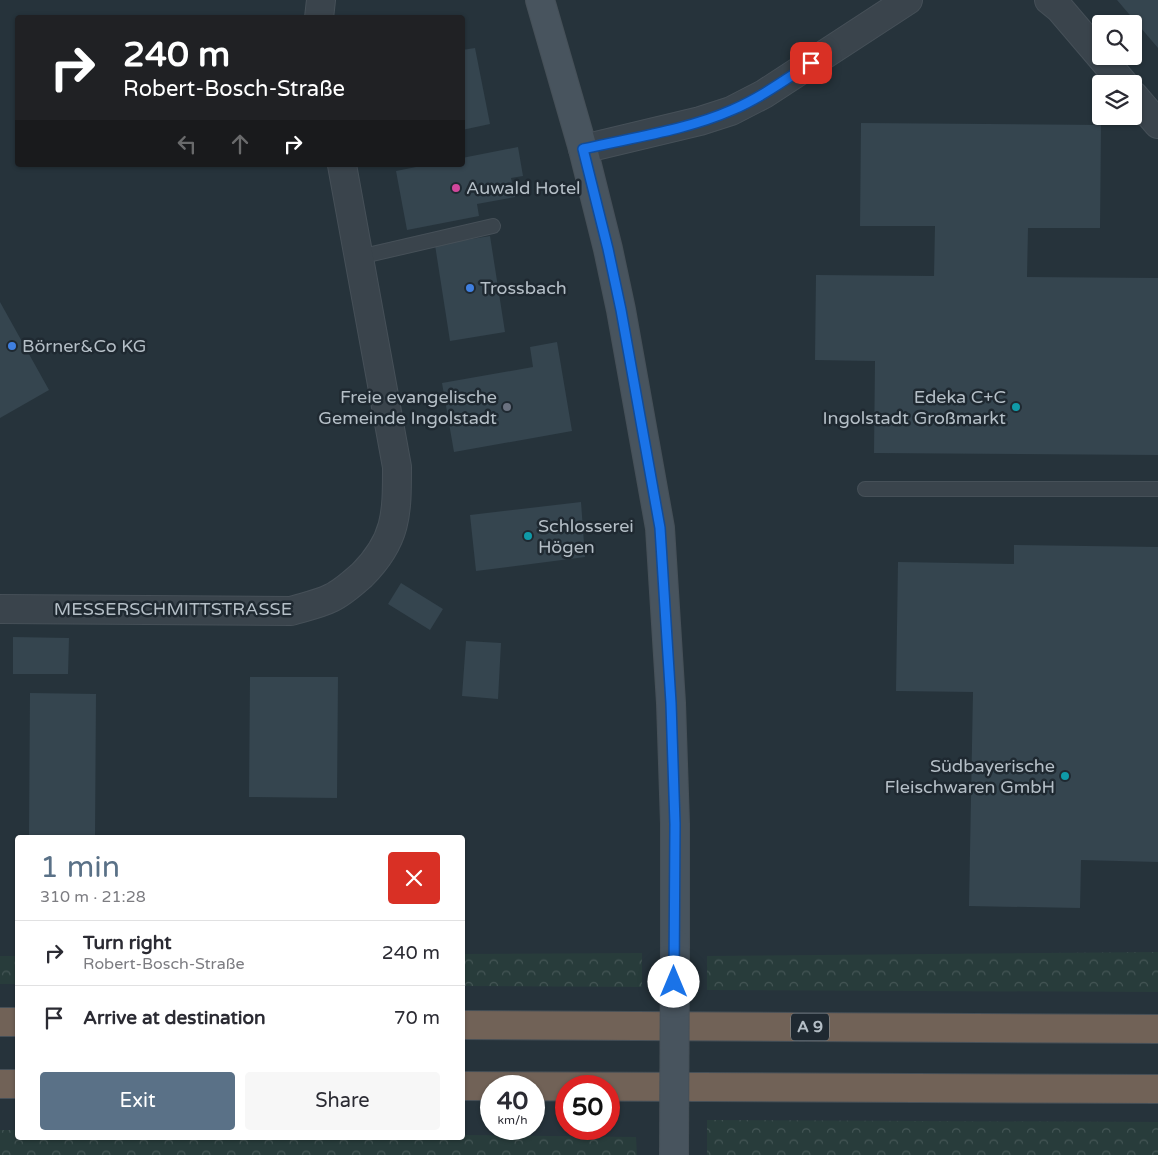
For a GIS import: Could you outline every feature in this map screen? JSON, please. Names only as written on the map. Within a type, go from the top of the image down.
[{"type":"highway","points":[[0,1022],[15,1022]]},
{"type":"highway","name":"A 9","points":[[465,1025],[1158,1029]]},
{"type":"highway","points":[[0,1084],[15,1084]]},
{"type":"highway","points":[[465,1086],[1158,1089]]},
{"type":"main road","points":[[540,0],[583,149],[608,249],[621,310],[660,528],[671,703],[675,824],[674,1155]]},
{"type":"street","points":[[320,15],[322,0]]},
{"type":"street","points":[[583,149],[691,124],[731,111],[764,94],[908,0]]},
{"type":"street","points":[[1049,0],[1060,9],[1116,75]]},
{"type":"street","points":[[1142,105],[1158,124]]},
{"type":"street","name":"MESSERSCHMITTSTRASSE","points":[[0,609],[291,611],[333,598],[355,582],[375,562],[390,538],[397,503],[397,466],[342,167]]},
{"type":"lane","points":[[359,257],[493,226]]},
{"type":"lane","points":[[865,489],[1158,489]]},
{"type":"green space","points":[[1158,952],[1158,992],[707,990],[707,956]]},
{"type":"green space","points":[[642,953],[642,987],[465,986],[465,954]]},
{"type":"green space","points":[[0,956],[15,956],[15,984],[0,984]]},
{"type":"green space","points":[[707,1120],[1158,1122],[1158,1155],[707,1155]]},
{"type":"green space","points":[[0,1130],[15,1130],[15,1140],[465,1140],[465,1135],[480,1135],[480,1140],[545,1140],[545,1136],[555,1136],[555,1140],[620,1140],[620,1137],[636,1137],[637,1155],[0,1155]]},
{"type":"building","points":[[1117,0],[1158,0],[1158,48],[1142,29],[1142,15],[1130,15]]},
{"type":"building","points":[[475,48],[490,124],[465,129],[465,50]]},
{"type":"building","name":"Edeka C+C Ingolstadt Großmarkt","points":[[861,123],[1101,125],[1100,228],[1028,228],[1027,277],[1158,278],[1158,455],[874,453],[875,361],[815,360],[816,275],[934,276],[935,226],[860,226]]},
{"type":"building","name":"Auwald Hotel","points":[[518,147],[523,176],[511,178],[515,197],[477,204],[479,216],[407,230],[396,171],[416,167],[465,167],[465,157]]},
{"type":"building","name":"Trossbach","points":[[490,236],[505,332],[450,341],[435,245]]},
{"type":"building","name":"Börner&Co KG","points":[[0,302],[49,390],[0,418]]},
{"type":"building","name":"Freie evangelische Gemeinde Ingolstadt","points":[[557,342],[572,431],[454,452],[442,383],[533,367],[530,347]]},
{"type":"building","name":"Schlosserei Högen","points":[[581,502],[585,557],[476,571],[470,515]]},
{"type":"building","name":"Südbayerische Fleischwaren GmbH","points":[[1014,545],[1158,547],[1158,862],[1081,860],[1080,908],[969,906],[973,692],[896,691],[898,562],[1014,564]]},
{"type":"building","points":[[401,583],[443,609],[430,630],[388,604]]},
{"type":"building","points":[[13,637],[69,638],[68,674],[13,674]]},
{"type":"building","points":[[466,641],[501,643],[498,699],[462,696]]},
{"type":"building","points":[[250,677],[338,677],[337,798],[249,797]]},
{"type":"building","points":[[30,693],[96,694],[95,835],[29,835]]},
{"type":"place","name":"Auwald Hotel","points":[[456,188]]},
{"type":"place","name":"Trossbach","points":[[470,288]]},
{"type":"place","name":"Börner&Co KG","points":[[12,346]]},
{"type":"place","name":"Freie evangelische Gemeinde Ingolstadt","points":[[507,407]]},
{"type":"place","name":"Edeka C+C Ingolstadt Großmarkt","points":[[1016,407]]},
{"type":"place","name":"Schlosserei Högen","points":[[528,536]]},
{"type":"place","name":"Südbayerische Fleischwaren GmbH","points":[[1065,776]]},
{"type":"route","points":[[674,982],[675,824],[671,703],[660,528],[621,310],[583,149],[700,121],[731,111],[764,94],[811,63]]}]
